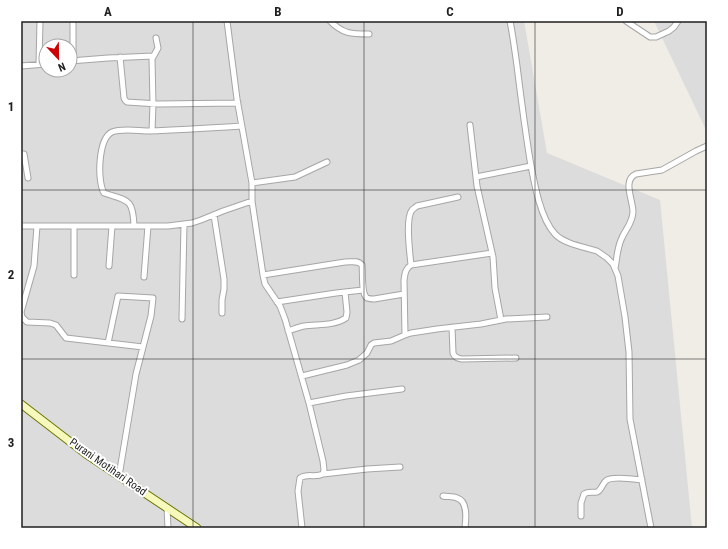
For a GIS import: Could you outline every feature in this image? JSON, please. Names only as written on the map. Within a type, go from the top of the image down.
[{"type":"main road","name":"Purani Motihari Road","points":[[21,404],[77,447],[197,528]]},
{"type":"street","points":[[40,21],[40,38]]},
{"type":"street","points":[[72,38],[73,21]]},
{"type":"street","points":[[227,21],[238,103],[252,183],[252,201],[263,275],[265,284],[278,302],[285,319],[302,376],[324,461],[323,474]]},
{"type":"street","points":[[330,21],[344,31],[356,34],[369,34]]},
{"type":"street","points":[[510,21],[516,54],[523,118],[531,166],[540,204],[547,221],[555,235],[560,239],[597,251],[607,258],[613,264],[618,276],[629,352],[630,419],[651,528]]},
{"type":"street","points":[[626,21],[645,35],[656,37],[669,31],[678,21]]},
{"type":"street","points":[[152,131],[152,59],[158,48],[156,38]]},
{"type":"street","points":[[78,60],[153,56]]},
{"type":"street","points":[[120,57],[123,91],[127,102],[153,104],[238,103]]},
{"type":"street","points":[[21,66],[38,64]]},
{"type":"street","points":[[470,125],[476,177],[492,253],[495,288],[501,320]]},
{"type":"street","points":[[134,226],[133,212],[129,203],[104,193],[100,183],[101,158],[106,137],[110,133],[116,131],[152,131],[242,126]]},
{"type":"street","points":[[615,268],[621,240],[631,221],[633,211],[629,188],[629,183],[633,176],[636,174],[662,170],[707,146]]},
{"type":"street","points":[[21,154],[24,154],[28,178]]},
{"type":"street","points":[[252,183],[295,177],[327,162]]},
{"type":"street","points":[[476,177],[531,166]]},
{"type":"street","points":[[411,265],[409,229],[410,213],[412,209],[417,206],[458,197]]},
{"type":"street","points":[[21,226],[168,226],[201,220],[252,201]]},
{"type":"street","points":[[214,215],[224,279],[222,313]]},
{"type":"street","points":[[182,319],[184,224]]},
{"type":"street","points":[[37,226],[34,266],[21,312],[22,317],[26,322],[56,325],[66,338],[143,347]]},
{"type":"street","points":[[74,226],[74,275]]},
{"type":"street","points":[[109,266],[112,226]]},
{"type":"street","points":[[144,277],[148,226]]},
{"type":"street","points":[[405,335],[404,275],[408,267],[411,265],[492,253]]},
{"type":"street","points":[[263,275],[345,262],[357,262],[362,266],[364,294],[367,297],[370,299],[404,294]]},
{"type":"street","points":[[278,302],[364,290]]},
{"type":"street","points":[[288,331],[304,326],[323,325],[343,320],[347,316],[345,292]]},
{"type":"street","points":[[108,343],[118,296],[153,298],[151,316],[136,374],[119,476]]},
{"type":"street","points":[[302,376],[331,370],[354,363],[367,353],[374,343],[391,341],[411,333],[501,320],[547,317]]},
{"type":"street","points":[[452,327],[453,353],[457,358],[516,358]]},
{"type":"street","points":[[309,403],[346,396],[402,389]]},
{"type":"street","points":[[302,528],[298,491],[300,478],[307,475],[319,476],[323,474],[400,467]]},
{"type":"street","points":[[581,516],[581,503],[584,494],[588,492],[598,492],[605,481],[613,478],[642,480]]},
{"type":"street","points":[[443,496],[458,498],[461,500],[466,514],[465,528]]},
{"type":"street","points":[[167,508],[168,528]]},
{"type":"shaded area","points":[[21,21],[524,21],[547,153],[660,200],[692,528],[21,528]]},
{"type":"shaded area","points":[[654,21],[707,21],[707,132]]}]
